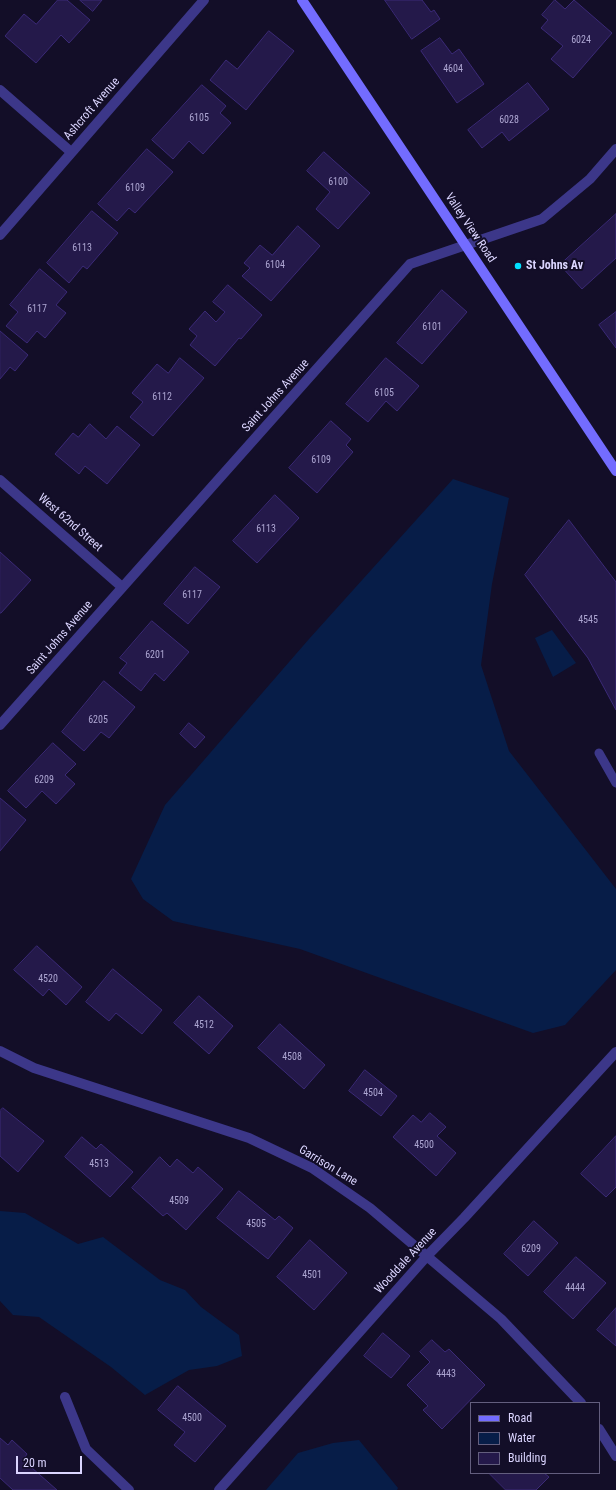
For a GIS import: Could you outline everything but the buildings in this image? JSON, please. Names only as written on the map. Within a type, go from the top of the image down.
[{"type":"street","name":"Ashcroft Avenue","points":[[0,235],[204,0]]},
{"type":"street","name":"Valley View Road","points":[[302,0],[616,471]]},
{"type":"street","points":[[0,90],[71,152]]},
{"type":"street","name":"Saint Johns Avenue","points":[[0,725],[410,264],[542,219],[590,179],[616,149]]},
{"type":"street","name":"West 62nd Street","points":[[0,480],[122,587]]},
{"type":"street","name":"Garrison Lane","points":[[0,1051],[34,1068],[249,1138],[312,1168],[370,1208],[501,1319],[580,1402]]},
{"type":"street","name":"Wooddale Avenue","points":[[219,1490],[426,1256],[464,1218],[616,1052]]},
{"type":"street","points":[[65,1397],[86,1449],[129,1490]]},
{"type":"street","points":[[600,1431],[616,1456]]},
{"type":"lane","points":[[599,753],[616,783]]},
{"type":"water","points":[[453,479],[509,498],[492,584],[481,665],[509,751],[616,889],[616,970],[565,1025],[533,1033],[300,949],[173,921],[143,899],[131,879],[165,805],[309,639]]},
{"type":"water","points":[[552,630],[576,663],[553,677],[535,638]]},
{"type":"water","points":[[0,1211],[25,1213],[78,1244],[103,1237],[160,1280],[185,1290],[201,1307],[239,1335],[242,1356],[217,1366],[189,1370],[145,1395],[111,1367],[39,1317],[13,1315],[0,1301]]},
{"type":"water","points":[[359,1440],[398,1488],[397,1490],[266,1490],[298,1453],[333,1443]]},
{"type":"place","name":"St Johns Av","points":[[518,266]]}]
